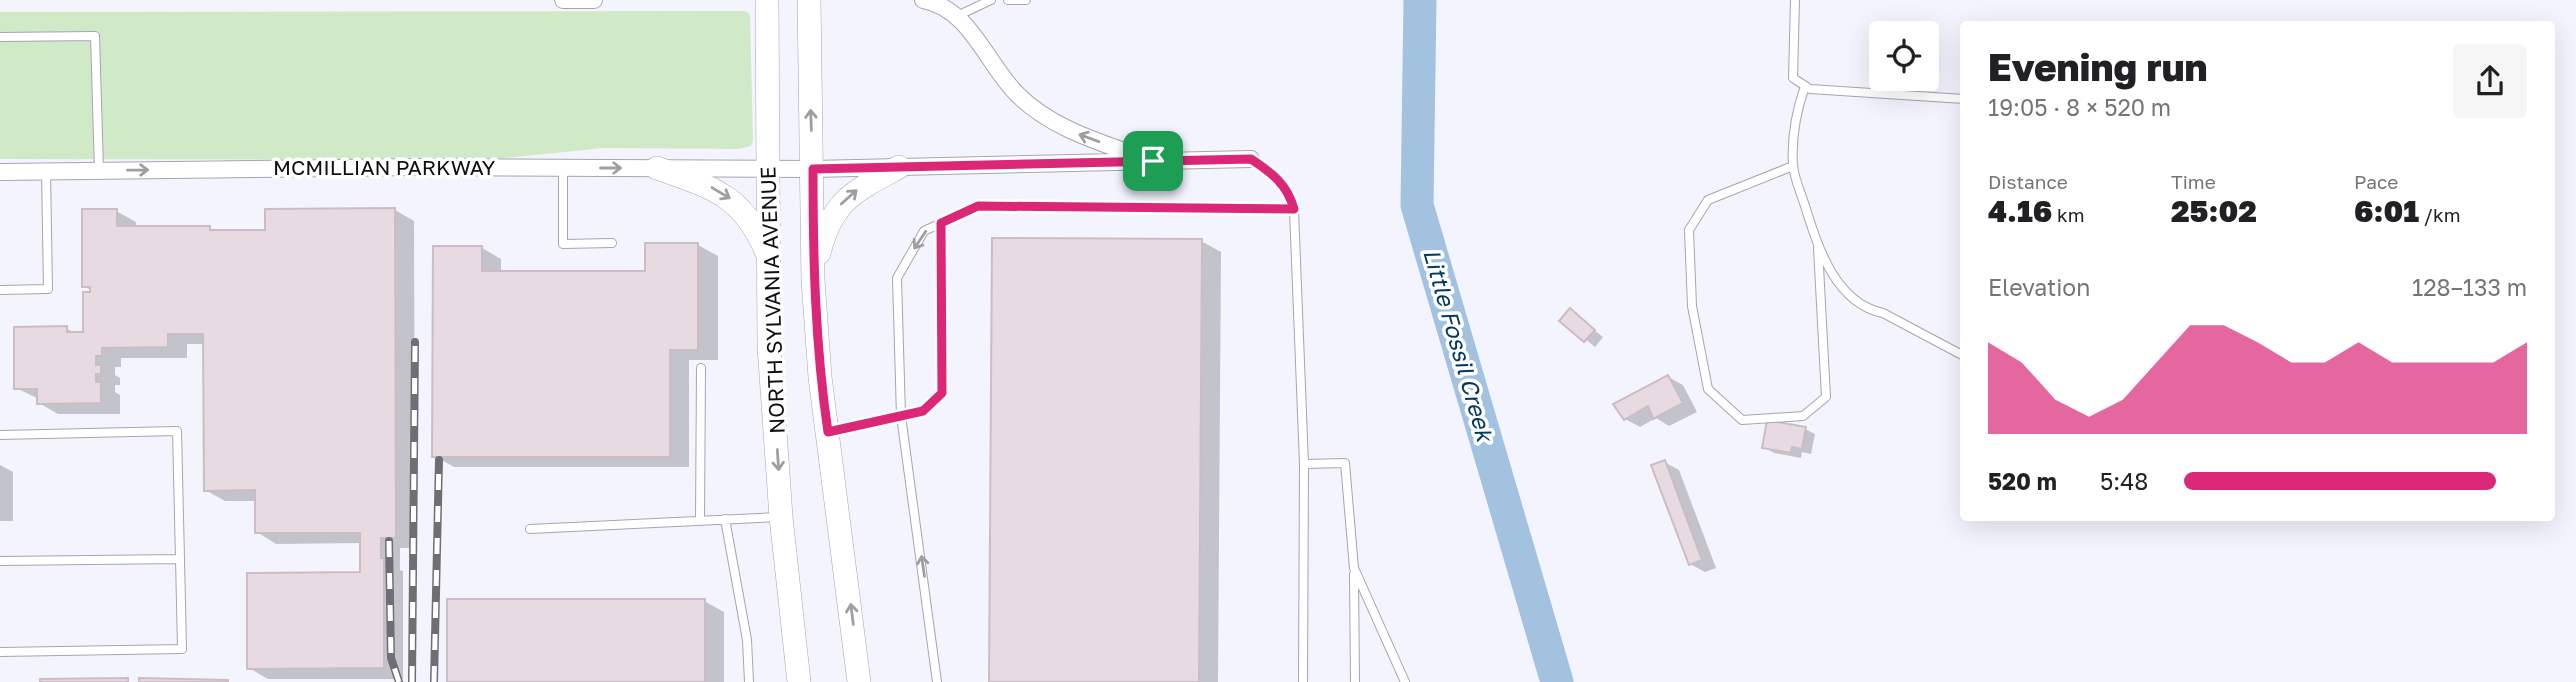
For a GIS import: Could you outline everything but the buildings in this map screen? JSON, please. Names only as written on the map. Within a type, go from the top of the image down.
[{"type":"main road","name":"NORTH SYLVANIA AVENUE","points":[[767,0],[769,346],[781,517],[799,682]]},
{"type":"main road","name":"NORTH SYLVANIA AVENUE","points":[[809,0],[813,280],[820,377],[859,682]]},
{"type":"main road","points":[[813,280],[829,226],[847,195],[899,167]]},
{"type":"main road","points":[[657,168],[714,188],[734,201],[757,229],[770,261]]},
{"type":"street","points":[[563,0],[594,0]]},
{"type":"street","points":[[923,0],[937,3],[957,16],[1016,93],[1042,114],[1074,133],[1153,161]]},
{"type":"street","name":"MCMILLIAN PARKWAY","points":[[0,172],[813,169],[1251,159]]},
{"type":"lane","points":[[957,16],[991,0]]},
{"type":"lane","points":[[1008,0],[1026,0]]},
{"type":"lane","points":[[1795,0],[1793,78],[1810,89],[1960,99]]},
{"type":"lane","points":[[0,37],[95,36],[99,170]]},
{"type":"lane","points":[[1805,86],[1794,120],[1793,166],[1818,248],[1839,285],[1871,310],[1883,313],[1960,354]]},
{"type":"lane","points":[[1251,159],[1277,176],[1291,198],[1294,209],[1304,464],[1303,682]]},
{"type":"lane","points":[[1793,166],[1708,200],[1689,230],[1692,306],[1708,389],[1742,420],[1803,416],[1826,397],[1818,248]]},
{"type":"lane","points":[[563,168],[563,244],[612,243]]},
{"type":"lane","points":[[0,290],[48,289],[46,171]]},
{"type":"lane","points":[[937,682],[901,416],[897,278],[924,231],[978,206],[1294,209]]},
{"type":"lane","points":[[828,432],[923,411],[942,393],[941,223]]},
{"type":"lane","points":[[700,520],[701,368]]},
{"type":"lane","points":[[0,435],[177,431],[182,649],[0,652]]},
{"type":"lane","points":[[1304,464],[1345,463],[1354,568],[1355,682]]},
{"type":"lane","points":[[530,529],[781,517]]},
{"type":"lane","points":[[725,519],[747,640],[749,682]]},
{"type":"lane","points":[[0,561],[180,559]]},
{"type":"lane","points":[[1354,568],[1405,682]]},
{"type":"green space","points":[[745,11],[750,14],[753,141],[751,146],[739,149],[604,148],[485,160],[0,159],[0,12]]},
{"type":"waterway","name":"Little Fossil Creek","points":[[1420,0],[1417,205],[1557,682]]},
{"type":"railway","points":[[412,682],[415,342]]},
{"type":"railway","points":[[434,682],[439,460]]},
{"type":"railway","points":[[389,541],[391,658],[399,682]]},
{"type":"route","points":[[1251,159],[1277,176],[1291,198],[1294,209],[978,206],[941,223],[942,393],[923,411],[828,432],[820,377],[813,280],[813,169],[1153,161],[1251,159]]}]
